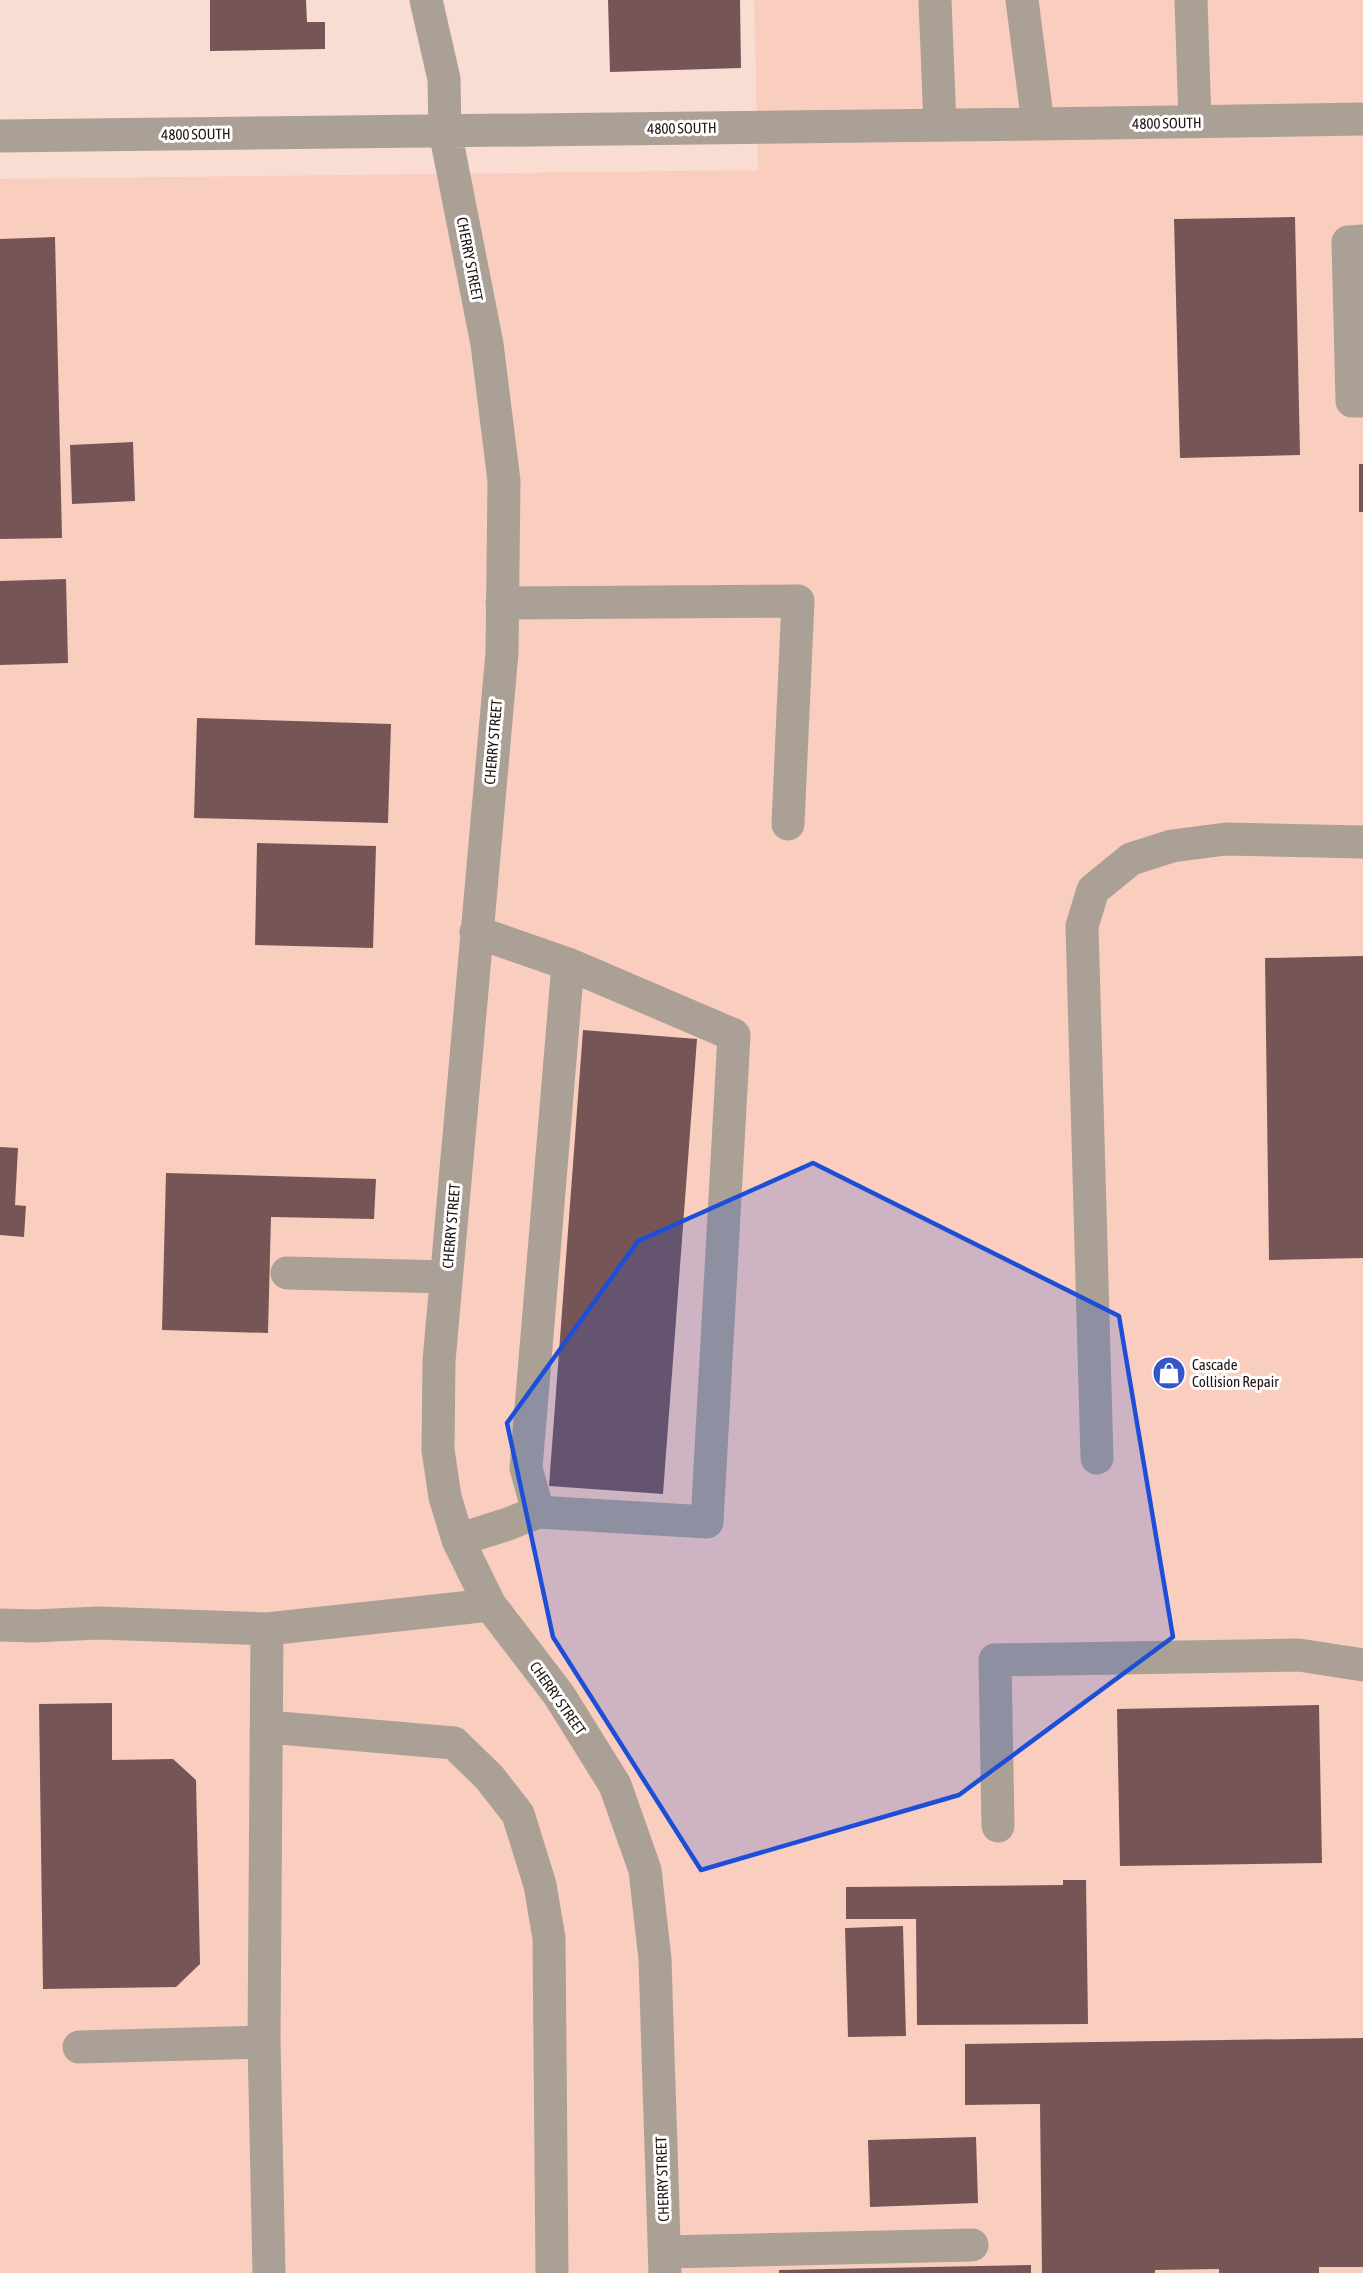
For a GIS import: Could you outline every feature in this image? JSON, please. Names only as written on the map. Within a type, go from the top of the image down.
[{"type":"street","name":"CHERRY STREET","points":[[426,0],[444,79],[445,131],[487,344],[504,481],[502,653],[439,1361],[438,1450],[445,1497],[458,1540],[490,1605],[559,1695],[615,1785],[645,1870],[655,1959],[665,2262]]},
{"type":"street","points":[[935,0],[940,125]]},
{"type":"street","points":[[1022,0],[1038,124]]},
{"type":"street","points":[[1191,0],[1195,122]]},
{"type":"street","name":"4800 SOUTH","points":[[0,136],[1363,119]]},
{"type":"street","points":[[1363,241],[1348,242],[1352,401],[1363,401]]},
{"type":"street","points":[[502,603],[798,601],[788,824]]},
{"type":"street","points":[[1097,1458],[1082,926],[1093,890],[1131,859],[1172,846],[1226,839],[1363,842]]},
{"type":"street","points":[[458,1540],[538,1512],[707,1522],[734,1035],[568,964],[476,932]]},
{"type":"street","points":[[538,1512],[526,1468],[568,964]]},
{"type":"street","points":[[287,1273],[446,1277]]},
{"type":"street","points":[[0,1624],[34,1626],[98,1623],[267,1629],[490,1605]]},
{"type":"street","points":[[267,1629],[264,2042],[269,2273]]},
{"type":"street","points":[[998,1826],[995,1660],[1299,1655],[1363,1665]]},
{"type":"street","points":[[268,1727],[454,1743],[489,1777],[518,1814],[540,1885],[549,1938],[552,2273]]},
{"type":"street","points":[[79,2047],[264,2042]]},
{"type":"street","points":[[665,2262],[972,2245]]},
{"type":"highlighted area","points":[[813,1163],[1119,1316],[1173,1637],[959,1795],[701,1870],[553,1637],[507,1423],[638,1241]]},
{"type":"shaded area","points":[[754,0],[1363,0],[1363,2273],[0,2273],[0,179],[758,170]]},
{"type":"building","points":[[210,0],[306,0],[307,22],[325,22],[325,49],[210,51]]},
{"type":"building","points":[[608,0],[740,0],[741,68],[610,72]]},
{"type":"building","points":[[1295,217],[1300,455],[1180,458],[1174,219]]},
{"type":"building","points":[[55,237],[62,538],[0,539],[0,239]]},
{"type":"building","points":[[133,442],[135,501],[72,504],[70,445]]},
{"type":"building","points":[[1359,464],[1363,464],[1363,512],[1359,512]]},
{"type":"building","points":[[66,579],[68,663],[0,665],[0,581]]},
{"type":"building","points":[[197,718],[391,724],[388,823],[194,818]]},
{"type":"building","points":[[257,843],[376,846],[373,948],[255,945]]},
{"type":"building","points":[[1363,956],[1363,1258],[1269,1260],[1265,958]]},
{"type":"building","points":[[583,1030],[697,1039],[663,1494],[549,1486]]},
{"type":"building","points":[[0,1147],[18,1148],[15,1205],[26,1206],[24,1237],[0,1235]]},
{"type":"building","points":[[166,1173],[376,1179],[374,1219],[271,1217],[268,1333],[162,1330]]},
{"type":"building","points":[[112,1703],[112,1760],[173,1759],[196,1780],[200,1964],[176,1987],[43,1989],[39,1704]]},
{"type":"building","points":[[1319,1705],[1322,1863],[1120,1866],[1117,1709]]},
{"type":"building","points":[[1063,1880],[1086,1880],[1088,2024],[917,2025],[916,1919],[846,1919],[846,1887],[1063,1885]]},
{"type":"building","points":[[903,1926],[906,2036],[848,2037],[845,1928]]},
{"type":"building","points":[[1363,2038],[1363,2267],[1319,2267],[1319,2273],[1219,2273],[1219,2269],[1155,2270],[1155,2273],[1042,2273],[1040,2104],[965,2105],[965,2044]]},
{"type":"building","points":[[976,2137],[978,2203],[870,2207],[868,2140]]},
{"type":"building","points":[[1031,2265],[1031,2273],[779,2273],[779,2270]]},
{"type":"place","name":"Cascade Collision Repair","points":[[1169,1373]]}]
